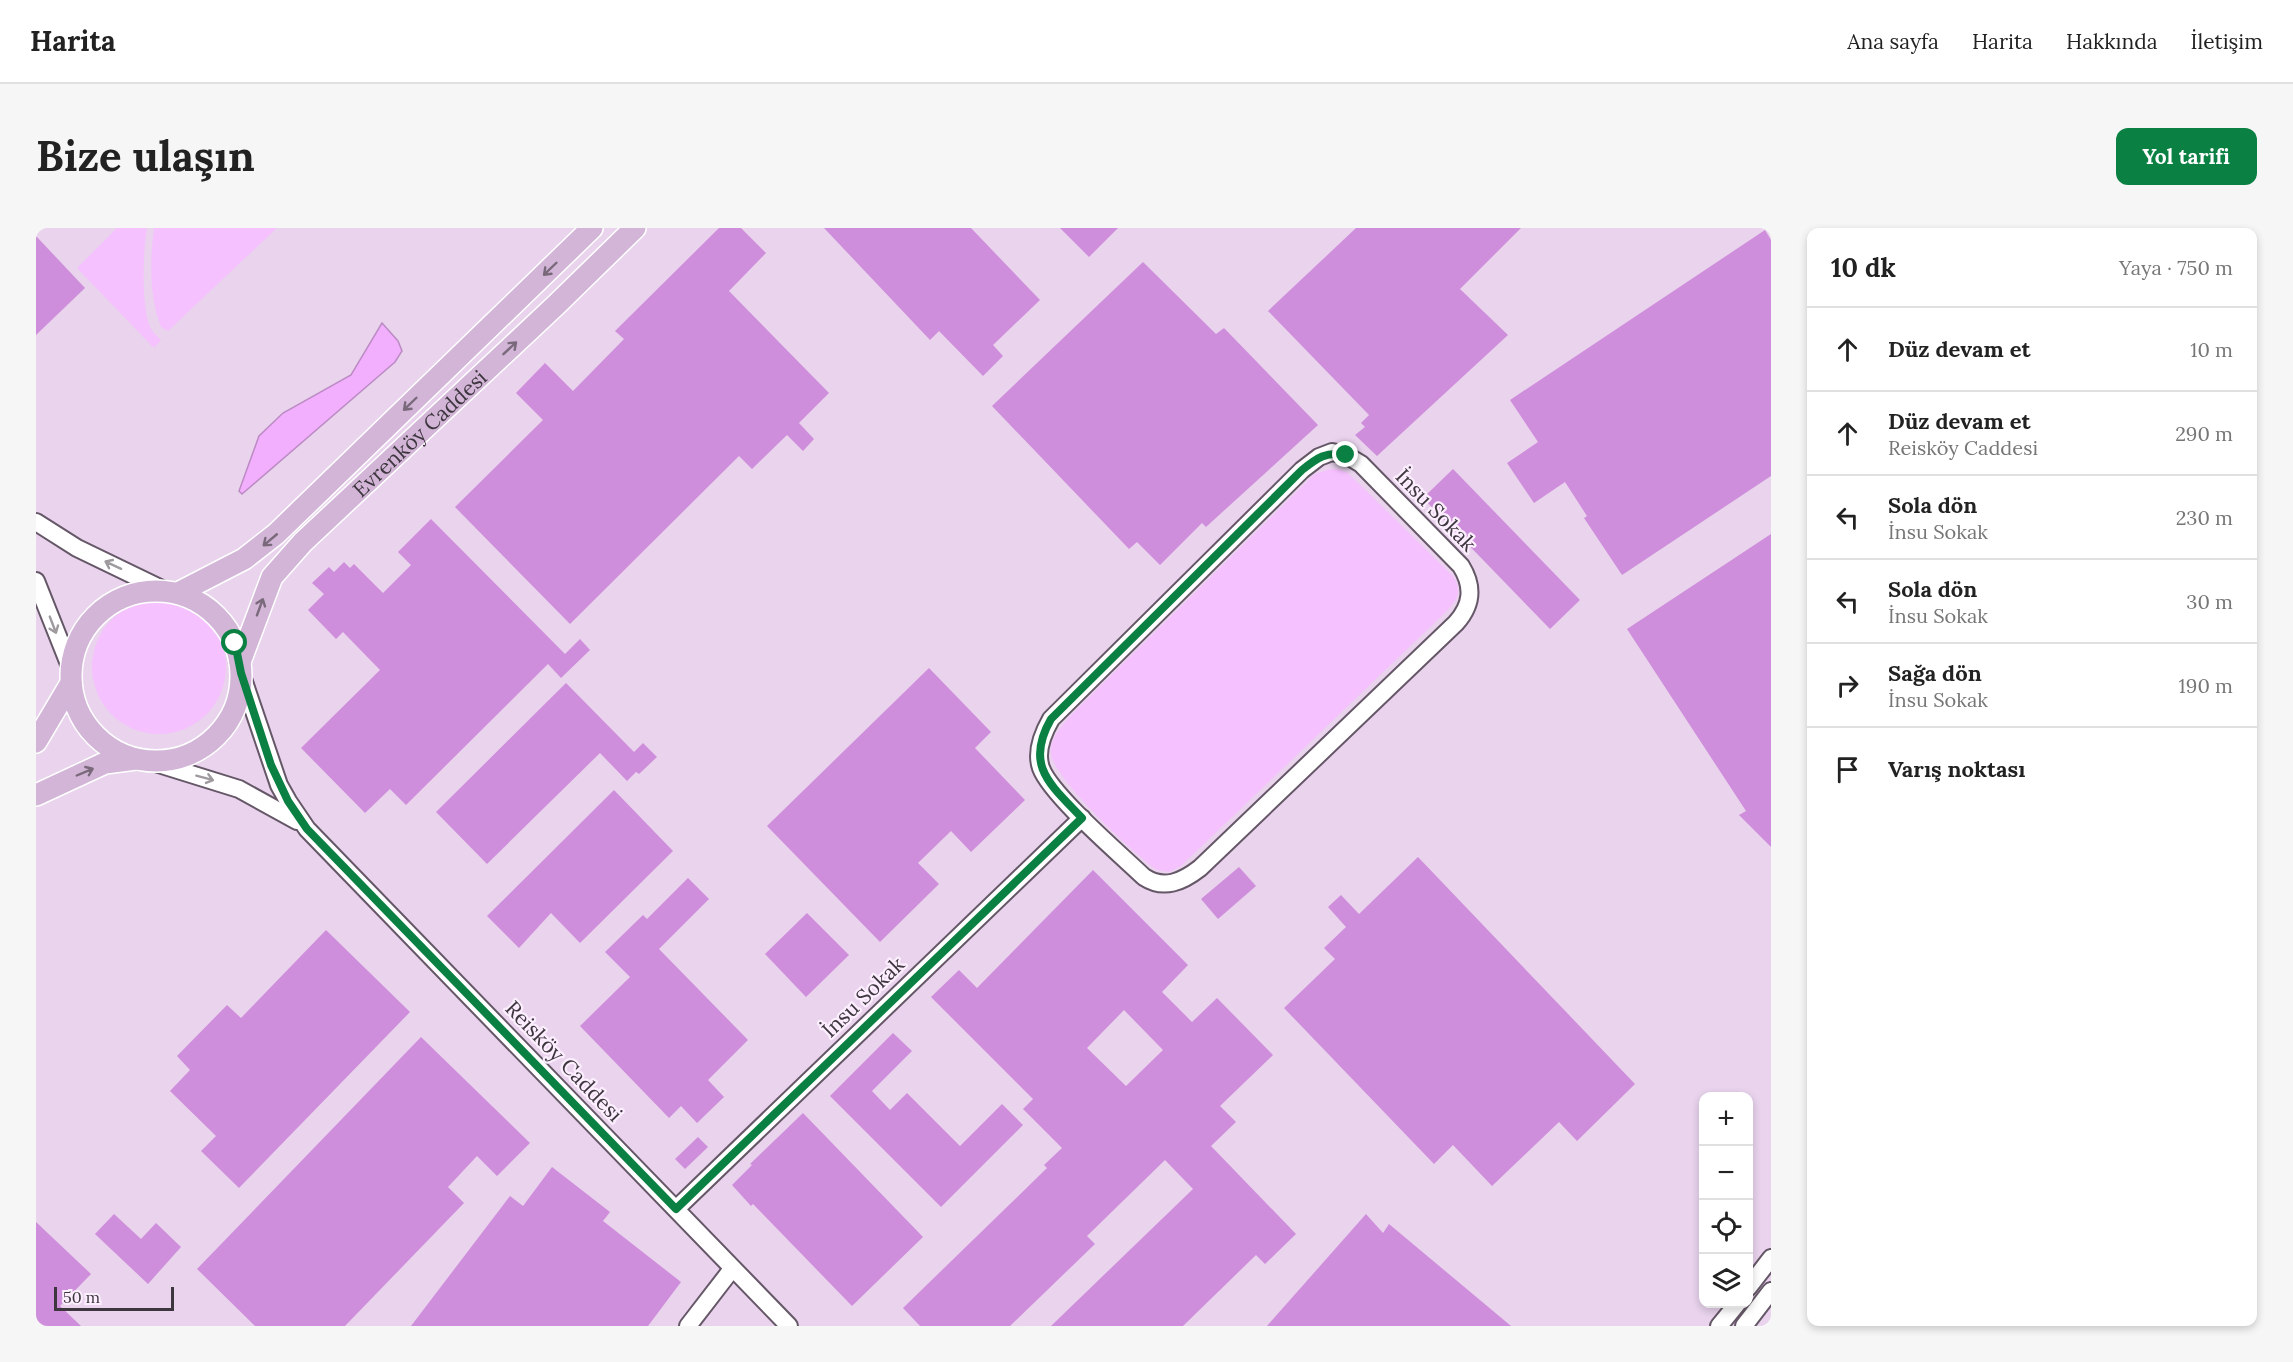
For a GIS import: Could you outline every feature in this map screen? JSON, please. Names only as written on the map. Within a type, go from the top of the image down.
[{"type":"main road","name":"Evrenköy Caddesi","points":[[172,592],[244,559],[276,534],[592,228]]},
{"type":"main road","name":"Evrenköy Caddesi","points":[[240,667],[267,588],[279,568],[303,542],[635,228]]},
{"type":"main road","points":[[36,742],[71,676],[77,642],[92,619],[102,609],[132,594],[152,590],[172,592],[202,604],[221,621],[235,643],[240,667],[239,695],[235,708],[221,731],[212,740],[189,754],[170,760],[105,764],[36,795]]},
{"type":"main road","points":[[71,676],[77,708],[91,731],[112,748],[143,760]]},
{"type":"street","name":"İnsu Sokak","points":[[1332,452],[1346,455],[1360,464],[1461,566],[1470,586],[1468,606],[1462,616],[1200,868],[1183,880],[1162,884],[1152,882],[1082,818],[1050,783],[1041,767],[1039,758],[1041,739],[1051,719],[1302,470],[1318,457],[1332,452]]},
{"type":"street","points":[[36,522],[77,548],[172,592]]},
{"type":"street","points":[[36,581],[71,676]]},
{"type":"street","name":"Reisköy Caddesi","points":[[240,667],[279,784],[307,829]]},
{"type":"street","name":"Reisköy Caddesi","points":[[143,760],[239,789],[278,809],[307,829],[789,1326]]},
{"type":"street","name":"İnsu Sokak","points":[[676,1209],[1082,818]]},
{"type":"street","points":[[1753,1283],[1771,1258]]},
{"type":"street","points":[[688,1326],[732,1269]]},
{"type":"street","points":[[1744,1326],[1771,1290]]},
{"type":"street","points":[[1719,1326],[1734,1308]]},
{"type":"shaded area","points":[[36,228],[1771,228],[1771,1326],[36,1326]]},
{"type":"shaded area","points":[[117,228],[147,228],[144,272],[145,308],[150,327],[161,340],[154,348],[77,268]]},
{"type":"shaded area","points":[[154,228],[277,228],[168,331],[161,327],[152,291],[151,265]]},
{"type":"shaded area","points":[[382,323],[398,341],[402,351],[395,362],[242,494],[239,491],[259,436],[283,413],[351,375]]},
{"type":"shaded area","points":[[1330,469],[1339,469],[1348,473],[1453,576],[1458,586],[1457,598],[1448,610],[1181,866],[1169,872],[1157,870],[1097,816],[1066,781],[1051,754],[1054,739],[1069,717],[1315,474]]},
{"type":"shaded area","points":[[159,600],[185,605],[206,620],[221,641],[226,667],[221,693],[206,714],[185,729],[159,734],[133,729],[112,714],[97,693],[92,667],[97,641],[112,620],[133,605]]},
{"type":"building","points":[[719,228],[741,228],[766,253],[729,291],[829,393],[799,423],[814,439],[803,451],[787,435],[752,469],[739,456],[570,624],[455,507],[543,420],[516,393],[545,363],[573,391],[624,339],[615,331]]},
{"type":"building","points":[[824,228],[971,228],[1040,300],[993,345],[1003,356],[983,376],[939,331],[930,340]]},
{"type":"building","points":[[1060,228],[1118,228],[1089,257]]},
{"type":"building","points":[[1356,228],[1521,228],[1460,289],[1508,335],[1377,456],[1355,435],[1365,427],[1361,423],[1369,415],[1268,311]]},
{"type":"building","points":[[1765,230],[1771,240],[1771,476],[1622,575],[1584,518],[1587,516],[1565,482],[1534,503],[1507,463],[1538,442],[1510,400]]},
{"type":"building","points":[[36,236],[85,288],[36,335]]},
{"type":"building","points":[[1143,262],[1216,334],[1224,328],[1318,425],[1206,527],[1202,523],[1160,565],[1137,542],[1129,549],[992,406]]},
{"type":"building","points":[[1453,469],[1580,600],[1550,629],[1423,498]]},
{"type":"building","points":[[431,519],[565,654],[580,639],[590,650],[561,678],[548,664],[406,805],[390,789],[365,813],[301,748],[380,670],[343,632],[336,639],[308,610],[324,594],[312,583],[329,567],[334,572],[344,562],[350,568],[354,564],[383,593],[411,565],[398,552]]},
{"type":"building","points":[[1771,534],[1771,847],[1739,815],[1746,811],[1627,629]]},
{"type":"building","points":[[929,668],[991,732],[975,748],[1025,800],[971,852],[951,831],[918,863],[939,884],[880,942],[767,826]]},
{"type":"building","points":[[566,683],[634,752],[643,743],[657,757],[639,774],[636,772],[627,781],[600,753],[487,864],[436,812]]},
{"type":"building","points":[[614,790],[673,851],[580,943],[551,913],[519,948],[487,916]]},
{"type":"building","points":[[1418,857],[1635,1084],[1577,1141],[1559,1122],[1492,1186],[1453,1145],[1434,1164],[1284,1008],[1335,959],[1324,948],[1346,927],[1328,907],[1341,895],[1359,914]]},
{"type":"building","points":[[1239,867],[1256,886],[1218,919],[1201,899]]},
{"type":"building","points":[[1093,870],[1188,965],[1162,992],[1192,1022],[1217,998],[1273,1055],[1220,1106],[1236,1122],[1211,1146],[1296,1234],[1265,1264],[1256,1255],[1183,1326],[1051,1326],[1193,1189],[1165,1160],[1087,1236],[1095,1244],[1010,1326],[920,1326],[903,1308],[1047,1168],[1044,1165],[1062,1148],[1023,1109],[1033,1099],[931,997],[959,970],[977,988]],"holes":[[[1124,1010],[1163,1050],[1126,1086],[1087,1048]]]},
{"type":"building","points":[[688,878],[709,899],[659,949],[748,1040],[708,1080],[724,1097],[697,1123],[681,1106],[669,1118],[580,1026],[630,977],[605,952],[643,915],[647,919]]},
{"type":"building","points":[[807,913],[849,955],[806,997],[765,954]]},
{"type":"building","points":[[326,930],[410,1012],[239,1188],[201,1151],[216,1136],[170,1091],[190,1070],[177,1056],[227,1005],[241,1018]]},
{"type":"building","points":[[893,1033],[912,1051],[872,1091],[890,1110],[907,1093],[960,1146],[1002,1104],[1023,1125],[941,1207],[830,1096]]},
{"type":"building","points":[[421,1037],[530,1143],[497,1176],[477,1156],[448,1187],[464,1203],[345,1326],[255,1326],[197,1269]]},
{"type":"building","points":[[803,1113],[923,1237],[852,1306],[732,1185],[752,1165],[750,1164]]},
{"type":"building","points":[[698,1137],[708,1147],[685,1169],[675,1159]]},
{"type":"building","points":[[552,1167],[610,1212],[603,1221],[681,1282],[648,1326],[411,1326],[510,1196],[523,1206]]},
{"type":"building","points":[[114,1214],[141,1239],[156,1223],[181,1247],[148,1284],[95,1234]]},
{"type":"building","points":[[1366,1214],[1383,1233],[1389,1224],[1511,1326],[1267,1326]]},
{"type":"building","points":[[36,1222],[91,1274],[60,1306],[81,1326],[36,1326]]},
{"type":"route","points":[[235,643],[241,673],[271,765],[288,801],[307,829],[676,1209],[1082,818],[1050,783],[1041,767],[1039,758],[1041,739],[1051,719],[1302,470],[1318,457],[1332,452],[1346,455]]}]
